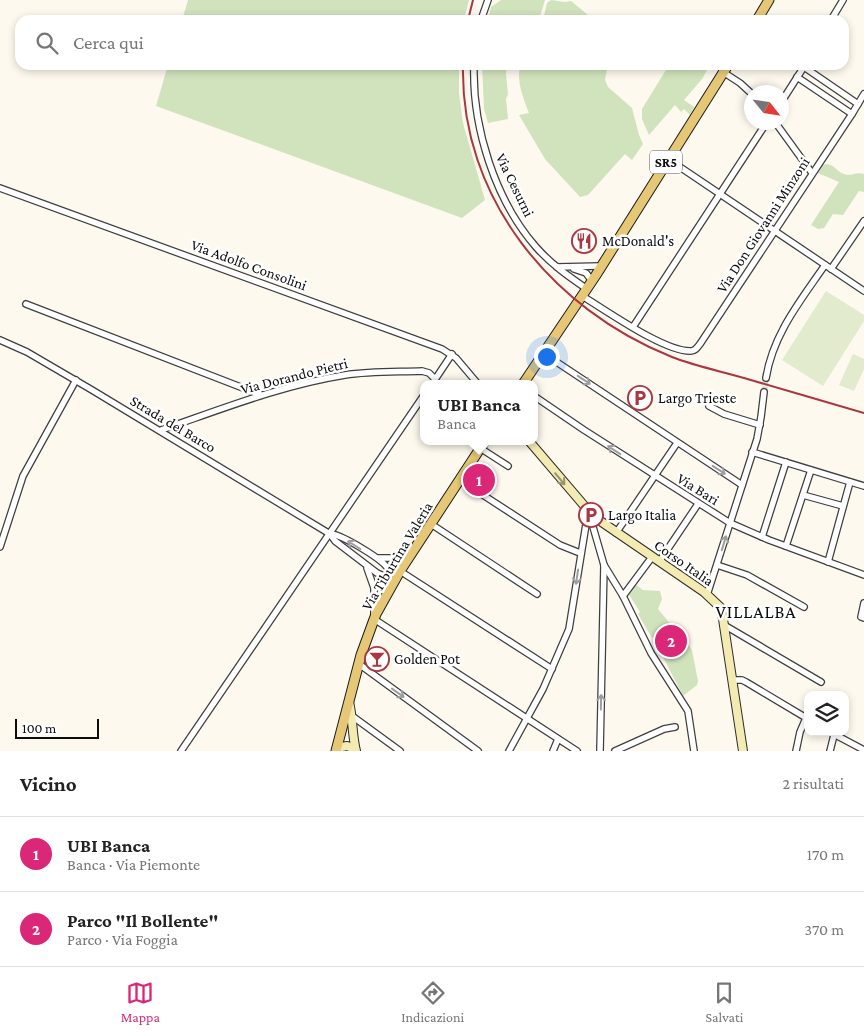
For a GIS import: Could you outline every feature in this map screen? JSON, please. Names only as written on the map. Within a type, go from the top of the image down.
[{"type":"main road","points":[[759,15],[769,0]]},
{"type":"main road","name":"SR5","points":[[526,380],[587,288],[725,70]]},
{"type":"main road","name":"Via Tiburtina Valeria","points":[[337,750],[359,664],[374,619],[398,575],[483,445]]},
{"type":"street","points":[[483,15],[488,0]]},
{"type":"street","points":[[834,15],[843,0]]},
{"type":"street","name":"Via Cesurni","points":[[474,70],[475,102],[483,143],[498,185],[521,227],[537,248],[557,267],[587,288]]},
{"type":"street","points":[[728,70],[744,87]]},
{"type":"street","points":[[789,90],[802,70]]},
{"type":"street","points":[[811,70],[858,104]]},
{"type":"street","points":[[797,77],[852,114]]},
{"type":"street","name":"Via Don Giovanni Minzoni","points":[[633,327],[668,345],[695,350],[864,94]]},
{"type":"street","points":[[570,267],[584,272],[587,288],[633,327],[762,130]]},
{"type":"street","points":[[781,130],[812,173]]},
{"type":"street","points":[[668,159],[773,232],[864,291]]},
{"type":"street","name":"Via Adolfo Consolini","points":[[0,188],[442,349],[452,354],[475,380]]},
{"type":"street","points":[[832,269],[864,221]]},
{"type":"street","points":[[766,378],[771,355],[780,334],[825,264]]},
{"type":"street","points":[[557,267],[601,266]]},
{"type":"street","points":[[26,304],[261,395]]},
{"type":"street","name":"Strada del Barco","points":[[0,340],[76,380],[330,534],[337,543],[380,576],[398,575]]},
{"type":"street","points":[[543,353],[742,485]]},
{"type":"street","points":[[434,380],[452,354]]},
{"type":"street","name":"Via Dorando Pietri","points":[[161,430],[261,395],[354,374],[422,371],[429,373],[432,380]]},
{"type":"street","points":[[0,548],[23,476],[76,380]]},
{"type":"street","points":[[707,595],[760,424],[764,392]]},
{"type":"street","name":"Via Bari","points":[[538,399],[730,524],[864,574]]},
{"type":"street","points":[[181,751],[420,401]]},
{"type":"street","points":[[710,406],[727,415],[760,424]]},
{"type":"street","points":[[616,532],[677,443]]},
{"type":"street","points":[[483,445],[508,466]]},
{"type":"street","name":"Corso Italia","points":[[532,445],[588,512],[707,595],[720,607],[743,751]]},
{"type":"street","points":[[752,452],[864,486]]},
{"type":"street","points":[[762,537],[786,462]]},
{"type":"street","points":[[786,546],[811,470]]},
{"type":"street","points":[[460,480],[560,546],[580,553]]},
{"type":"street","points":[[828,562],[850,482]]},
{"type":"street","points":[[803,495],[843,506]]},
{"type":"street","points":[[659,562],[698,504]]},
{"type":"street","points":[[509,751],[552,669],[566,636],[571,619],[588,512]]},
{"type":"street","points":[[588,512],[604,564],[623,596],[648,649],[688,713],[694,751]]},
{"type":"street","points":[[431,524],[537,594]]},
{"type":"street","name":"Strada del Barco","points":[[330,534],[339,535],[376,558],[398,575]]},
{"type":"street","points":[[376,558],[387,559],[398,556],[419,544]]},
{"type":"street","points":[[623,596],[652,557]]},
{"type":"street","points":[[364,562],[374,585],[374,619],[577,751]]},
{"type":"street","points":[[600,751],[604,564]]},
{"type":"street","points":[[717,565],[747,575],[804,607]]},
{"type":"street","points":[[398,575],[552,669]]},
{"type":"street","points":[[862,618],[864,602]]},
{"type":"street","points":[[724,625],[822,682]]},
{"type":"street","points":[[359,664],[478,751]]},
{"type":"street","points":[[732,680],[744,681],[804,716]]},
{"type":"street","points":[[349,702],[356,750]]},
{"type":"street","points":[[352,716],[400,751]]},
{"type":"street","points":[[796,751],[804,724]]},
{"type":"street","points":[[615,751],[664,729],[675,727]]},
{"type":"street","points":[[341,733],[347,734],[353,739]]},
{"type":"street","points":[[341,733],[356,750]]},
{"type":"street","points":[[830,751],[832,736]]},
{"type":"street","points":[[838,736],[864,750]]},
{"type":"street","points":[[553,751],[558,739]]},
{"type":"street","points":[[337,750],[347,746],[356,750]]},
{"type":"green space","points":[[188,0],[469,0],[465,15],[184,15]]},
{"type":"green space","points":[[501,0],[545,0],[540,15],[489,15],[491,7]]},
{"type":"green space","points":[[551,0],[571,1],[588,15],[544,15],[547,3]]},
{"type":"green space","points":[[167,70],[459,70],[459,93],[463,123],[485,200],[462,218],[156,106]]},
{"type":"green space","points":[[482,70],[506,70],[508,119],[488,123],[484,109]]},
{"type":"green space","points":[[607,70],[605,80],[608,87],[632,108],[643,144],[632,160],[625,154],[588,195],[580,197],[545,159],[519,115],[529,113],[520,83],[519,71]]},
{"type":"green space","points":[[666,70],[707,70],[684,100],[694,107],[690,115],[684,109],[681,112],[675,105],[649,135],[642,119],[642,109]]},
{"type":"green space","points":[[827,164],[847,175],[864,174],[864,192],[859,191],[843,215],[833,214],[824,228],[818,229],[811,225],[839,182],[818,173],[823,165]]},
{"type":"green space","points":[[826,291],[864,315],[864,321],[823,386],[782,360]]},
{"type":"green space","points":[[853,354],[864,359],[864,369],[854,391],[839,385]]},
{"type":"green space","points":[[635,584],[643,590],[660,591],[662,599],[658,609],[692,650],[698,681],[697,685],[683,696],[660,651],[663,649],[655,636],[652,638],[638,614],[640,612],[628,593]]},
{"type":"tunnel","points":[[764,392],[766,378]]},
{"type":"railway","points":[[469,15],[473,0]]},
{"type":"railway","points":[[463,70],[466,114],[478,160],[496,203],[521,243],[552,279],[588,310],[628,336],[672,357],[864,413]]},
{"type":"place","name":"McDonald's","points":[[584,241]]},
{"type":"place","name":"Largo Trieste","points":[[640,398]]},
{"type":"place","name":"UBI Banca","points":[[479,480]]},
{"type":"place","name":"Largo Italia","points":[[591,515]]},
{"type":"place","name":"Parco \"Il Bollente\"","points":[[671,641]]},
{"type":"place","name":"Golden Pot","points":[[377,659]]},
{"type":"district","name":"VILLALBA","points":[[756,612]]}]
